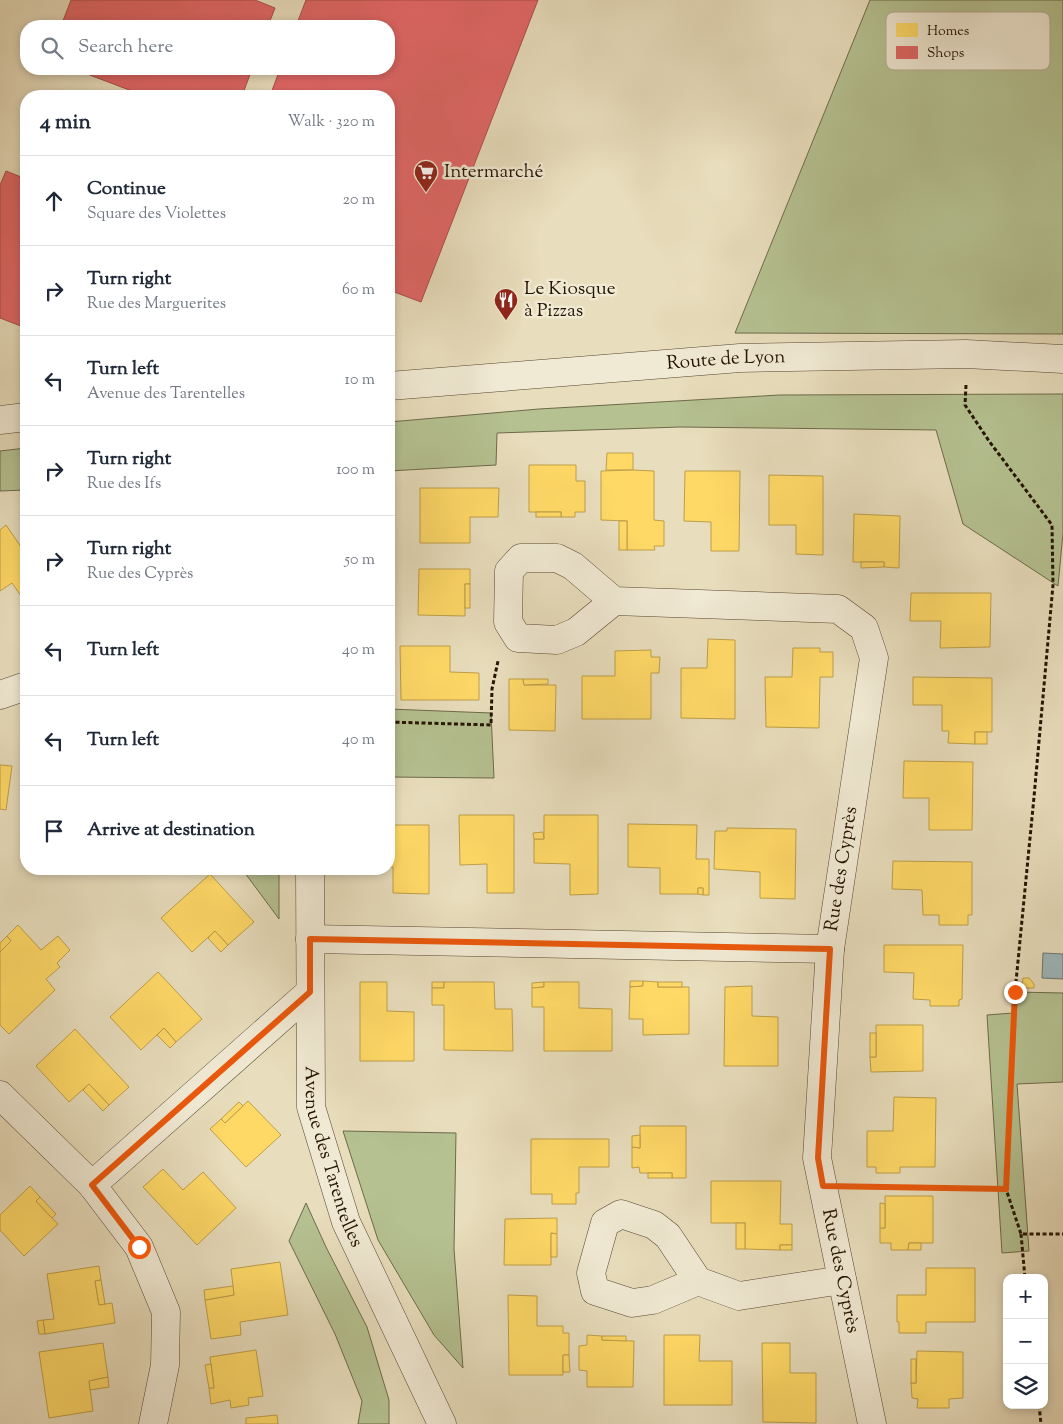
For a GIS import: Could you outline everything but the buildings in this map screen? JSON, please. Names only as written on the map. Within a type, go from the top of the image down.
[{"type":"street","name":"Route de Lyon","points":[[395,386],[740,358],[966,354],[1063,359]]},
{"type":"street","points":[[0,420],[20,418]]},
{"type":"street","points":[[521,558],[557,558],[573,566],[614,601],[576,632],[557,640],[518,638],[508,622],[509,571],[521,558]]},
{"type":"street","name":"Rue des Cyprès","points":[[614,601],[838,609],[864,628],[874,658],[830,949],[818,1158],[872,1424]]},
{"type":"street","points":[[0,696],[20,688]]},
{"type":"street","name":"Avenue des Tarentelles","points":[[310,875],[311,1107],[346,1222],[442,1424]]},
{"type":"street","points":[[310,939],[830,949]]},
{"type":"street","points":[[92,1185],[310,992]]},
{"type":"street","points":[[0,1095],[92,1185],[139,1247],[166,1312],[165,1365],[153,1424]]},
{"type":"street","points":[[698,1282],[739,1296],[842,1280]]},
{"type":"path","points":[[966,354],[965,405],[989,441],[1052,525],[1053,585],[1014,1000],[1006,1189],[1021,1234],[1025,1274]]},
{"type":"path","points":[[395,722],[491,725],[492,689],[498,661],[518,638]]},
{"type":"path","points":[[823,1186],[1006,1189]]},
{"type":"path","points":[[1021,1234],[1063,1234]]},
{"type":"path","points":[[1039,1409],[1041,1424]]},
{"type":"green space","points":[[870,0],[1063,0],[1063,334],[735,333]]},
{"type":"green space","points":[[1063,394],[1063,533],[1058,586],[963,524],[936,430],[680,427],[497,433],[496,465],[395,471],[395,421],[539,409],[780,395]]},
{"type":"green space","points":[[20,449],[20,490],[0,491],[0,451]]},
{"type":"green space","points":[[395,709],[491,713],[494,778],[395,777]]},
{"type":"green space","points":[[246,875],[279,875],[279,919]]},
{"type":"green space","points":[[1015,992],[1063,993],[1063,1082],[1017,1084],[1029,1251],[1002,1253],[987,1015],[1013,1013]]},
{"type":"green space","points":[[343,1131],[456,1133],[454,1249],[463,1368],[434,1335],[378,1240]]},
{"type":"green space","points":[[306,1203],[367,1327],[389,1400],[389,1424],[358,1424],[362,1401],[335,1334],[289,1241]]},
{"type":"water","points":[[1043,953],[1063,954],[1063,979],[1042,978]]},
{"type":"place","name":"Intermarché","points":[[426,193]]},
{"type":"place","name":"Le Kiosque à Pizzas","points":[[506,321]]},
{"type":"route","points":[[139,1247],[92,1185],[310,992],[310,939],[830,949],[818,1158],[823,1186],[1006,1189],[1015,992]]}]
